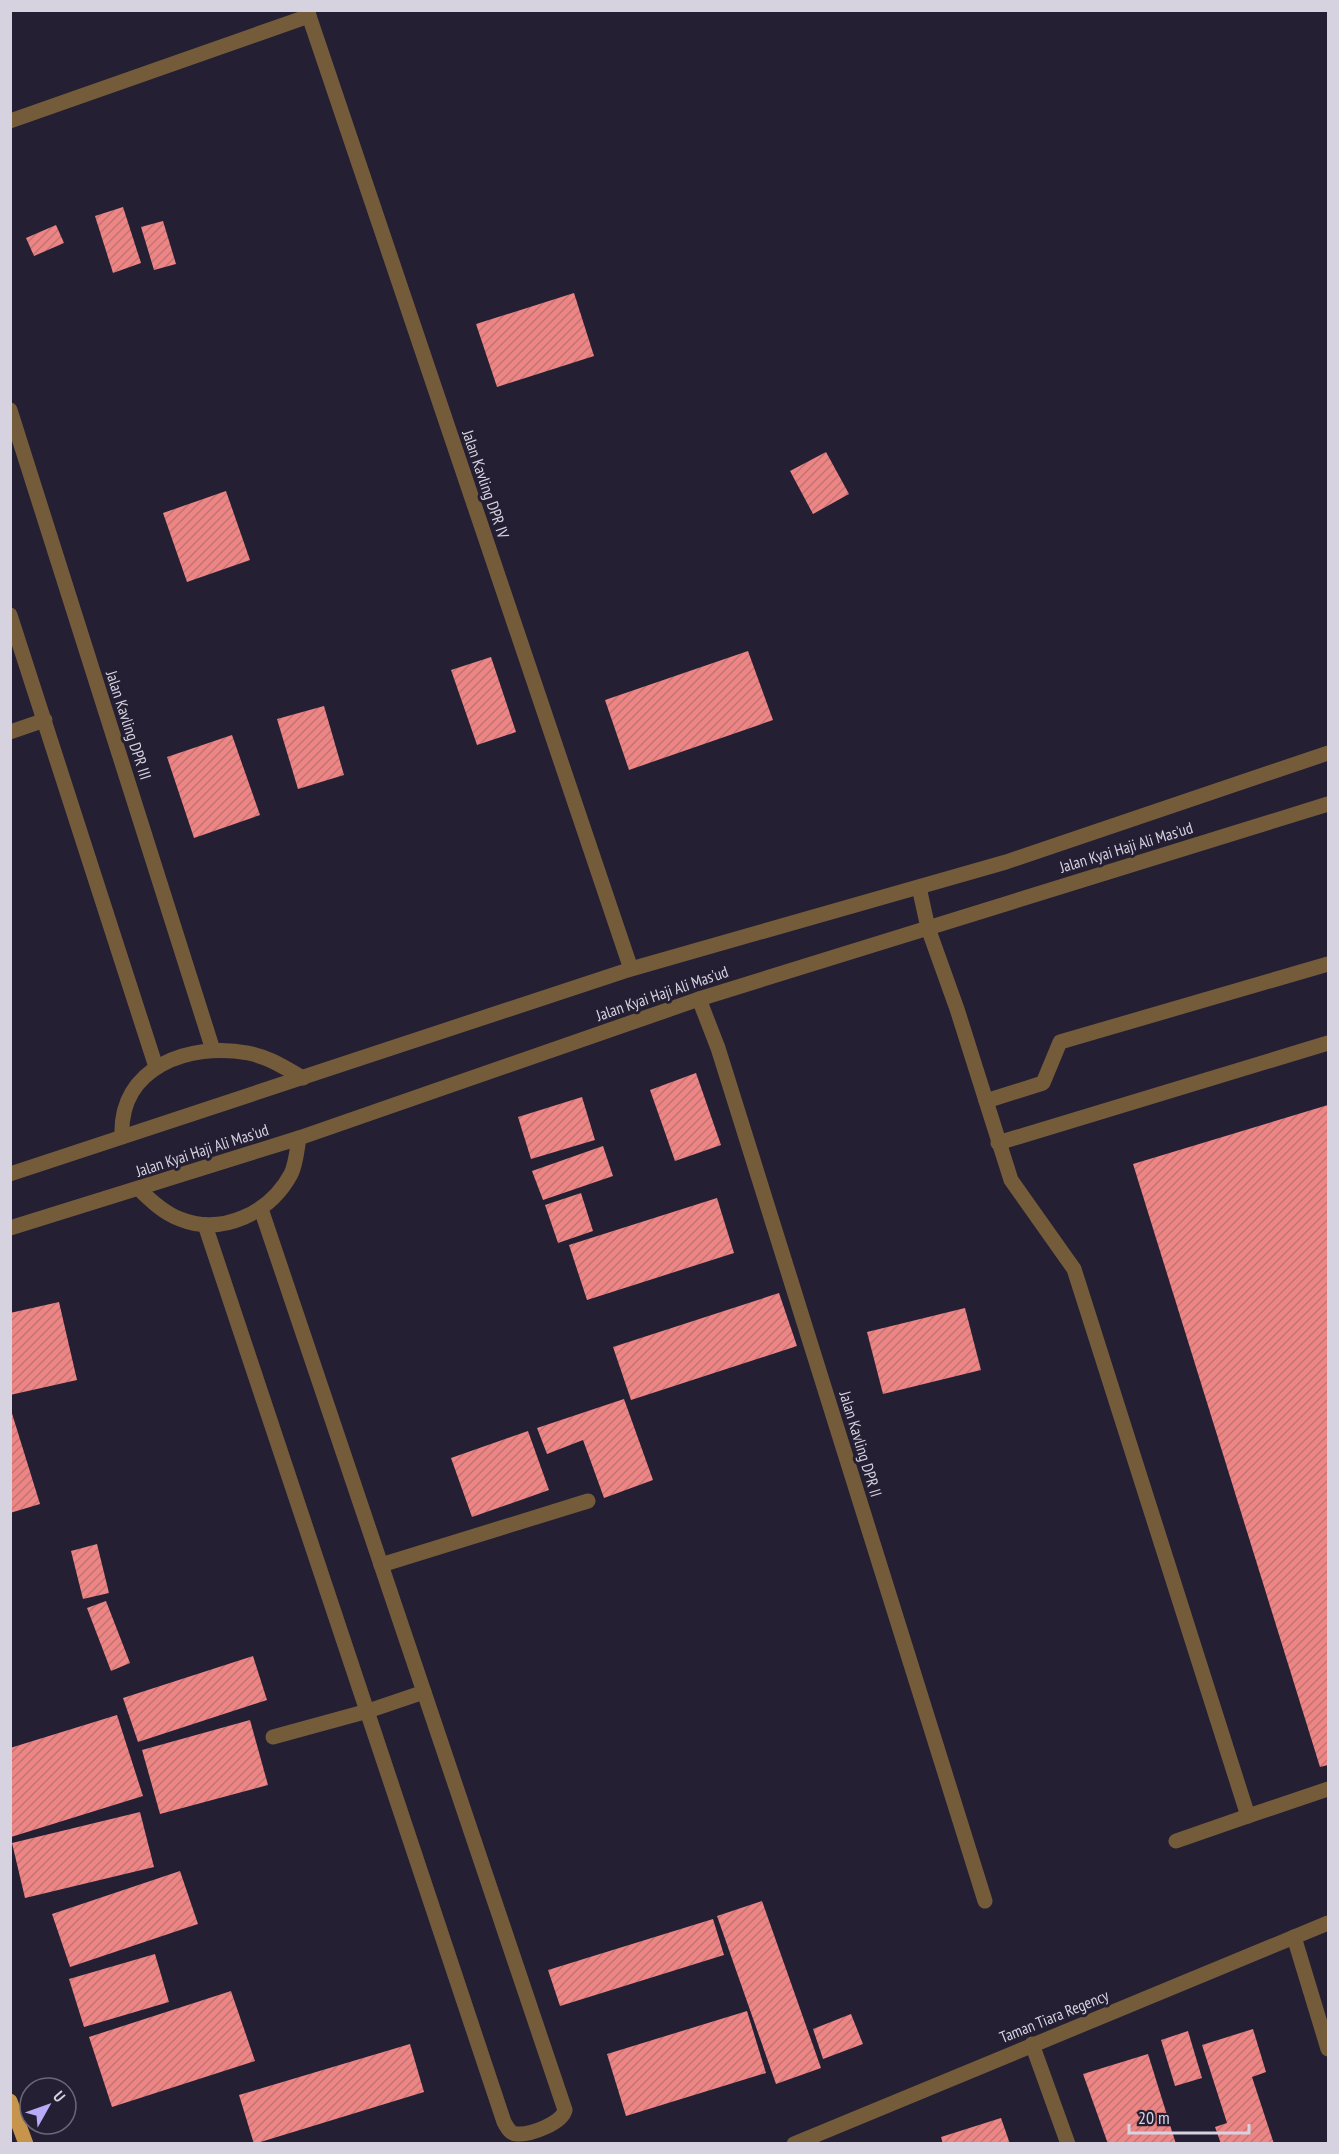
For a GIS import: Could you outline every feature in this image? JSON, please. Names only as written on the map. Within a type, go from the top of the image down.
[{"type":"main road","points":[[10,2101],[26,2144]]},
{"type":"street","points":[[10,121],[308,14]]},
{"type":"street","name":"Jalan Kavling DPR IV","points":[[308,14],[631,969]]},
{"type":"street","name":"Jalan Kavling DPR III","points":[[10,410],[213,1050]]},
{"type":"street","points":[[10,615],[156,1067]]},
{"type":"street","points":[[10,732],[45,720]]},
{"type":"street","name":"Jalan Kyai Haji Ali Mas'ud","points":[[10,1174],[631,969],[1006,862],[1329,753]]},
{"type":"street","name":"Jalan Kyai Haji Ali Mas'ud","points":[[10,1228],[299,1138],[699,999],[1329,804]]},
{"type":"street","points":[[919,887],[928,928],[1011,1180],[1074,1269],[1248,1816]]},
{"type":"street","points":[[986,1101],[1043,1083],[1060,1042],[1329,964]]},
{"type":"street","name":"Jalan Kavling DPR II","points":[[699,999],[716,1041],[985,1901]]},
{"type":"street","points":[[998,1143],[1329,1043]]},
{"type":"street","points":[[122,1136],[121,1117],[127,1101],[139,1083],[156,1067],[181,1055],[213,1050],[248,1053],[269,1059],[303,1078]]},
{"type":"street","points":[[139,1189],[158,1207],[180,1220],[205,1225],[235,1222],[261,1209],[292,1173],[299,1138]]},
{"type":"street","points":[[205,1225],[504,2122],[509,2131],[517,2134],[556,2123],[563,2117],[565,2110],[261,1209]]},
{"type":"street","points":[[381,1564],[588,1501]]},
{"type":"street","points":[[273,1737],[368,1711],[424,1692]]},
{"type":"street","points":[[1176,1841],[1329,1789]]},
{"type":"street","name":"Taman Tiara Regency","points":[[794,2144],[1329,1923]]},
{"type":"street","points":[[1294,1937],[1329,2049]]},
{"type":"street","points":[[1032,2044],[1068,2144]]},
{"type":"building","points":[[123,207],[141,263],[113,273],[95,216]]},
{"type":"building","points":[[163,221],[176,264],[154,270],[141,227]]},
{"type":"building","points":[[56,225],[64,243],[34,256],[26,238]]},
{"type":"building","points":[[574,293],[594,356],[497,387],[476,324]]},
{"type":"building","points":[[826,452],[849,494],[813,514],[790,471]]},
{"type":"building","points":[[226,491],[250,560],[187,582],[163,513]]},
{"type":"building","points":[[748,651],[773,720],[629,770],[605,700]]},
{"type":"building","points":[[491,657],[516,732],[477,745],[451,670]]},
{"type":"building","points":[[324,706],[344,775],[298,789],[277,719]]},
{"type":"building","points":[[232,735],[260,815],[194,838],[167,757]]},
{"type":"building","points":[[696,1073],[721,1145],[675,1161],[650,1090]]},
{"type":"building","points":[[582,1097],[595,1140],[531,1159],[518,1117]]},
{"type":"building","points":[[1328,1105],[1328,1765],[1320,1767],[1133,1164]]},
{"type":"building","points":[[603,1146],[613,1176],[543,1200],[532,1171]]},
{"type":"building","points":[[581,1193],[593,1231],[558,1243],[545,1205]]},
{"type":"building","points":[[717,1198],[734,1253],[587,1300],[569,1245]]},
{"type":"building","points":[[779,1293],[797,1346],[631,1400],[613,1347]]},
{"type":"building","points":[[59,1302],[77,1380],[10,1395],[10,1313]]},
{"type":"building","points":[[965,1308],[981,1370],[883,1394],[867,1332]]},
{"type":"building","points":[[624,1399],[653,1480],[604,1498],[583,1440],[547,1454],[537,1428]]},
{"type":"building","points":[[10,1407],[40,1504],[10,1513]]},
{"type":"building","points":[[528,1431],[549,1490],[472,1517],[451,1458]]},
{"type":"building","points":[[97,1544],[109,1593],[83,1599],[71,1551]]},
{"type":"building","points":[[106,1601],[130,1663],[111,1671],[87,1608]]},
{"type":"building","points":[[253,1656],[267,1700],[138,1742],[123,1698]]},
{"type":"building","points":[[117,1715],[143,1796],[11,1837],[10,1748]]},
{"type":"building","points":[[250,1720],[268,1785],[160,1814],[142,1750]]},
{"type":"building","points":[[140,1812],[154,1867],[25,1898],[12,1843]]},
{"type":"building","points":[[180,1871],[198,1924],[70,1967],[52,1914]]},
{"type":"building","points":[[762,1901],[821,2068],[776,2084],[717,1916]]},
{"type":"building","points":[[713,1919],[724,1955],[560,2006],[548,1970]]},
{"type":"building","points":[[155,1954],[169,2002],[84,2027],[69,1979]]},
{"type":"building","points":[[231,1991],[255,2061],[112,2107],[89,2037]]},
{"type":"building","points":[[747,2011],[766,2073],[626,2116],[607,2054]]},
{"type":"building","points":[[851,2014],[863,2044],[823,2059],[813,2029]]},
{"type":"building","points":[[1253,2029],[1266,2072],[1252,2077],[1274,2144],[1221,2144],[1215,2127],[1227,2123],[1202,2045]]},
{"type":"building","points":[[1188,2031],[1202,2078],[1175,2086],[1161,2040]]},
{"type":"building","points":[[410,2044],[424,2092],[254,2144],[239,2095]]},
{"type":"building","points":[[1148,2054],[1176,2144],[1108,2144],[1083,2074]]},
{"type":"building","points":[[1001,2118],[1010,2144],[943,2144],[941,2137]]}]
